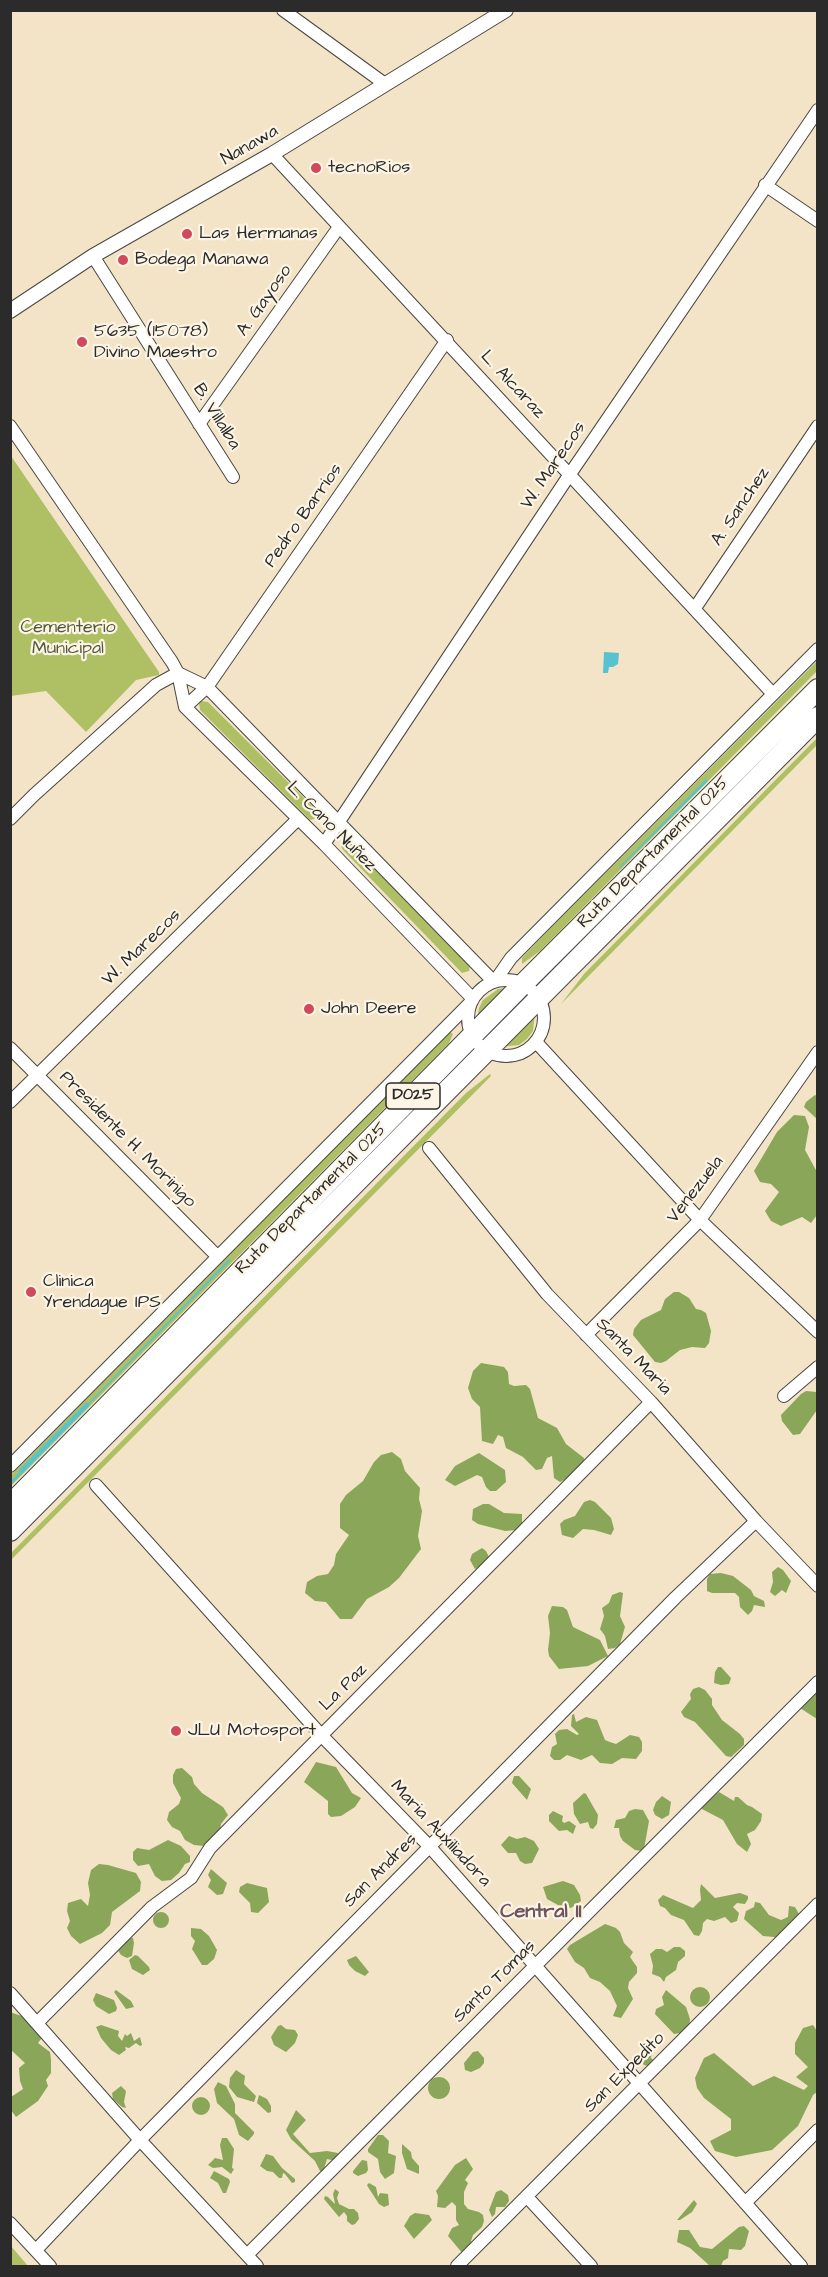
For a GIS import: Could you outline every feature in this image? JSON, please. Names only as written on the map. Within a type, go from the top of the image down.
[{"type":"highway","name":"Ruta Departamental 025","points":[[10,1505],[523,984],[818,689]]},
{"type":"highway","name":"Ruta Departamental 025","points":[[10,1531],[818,717]]},
{"type":"street","points":[[283,10],[385,84]]},
{"type":"street","name":"Nanawa","points":[[10,311],[93,256],[272,154],[506,10]]},
{"type":"street","name":"W. Marecos","points":[[324,844],[570,474],[818,110]]},
{"type":"street","name":"L. Alcaraz","points":[[272,154],[773,694]]},
{"type":"street","points":[[765,185],[818,221]]},
{"type":"street","name":"A. Gayoso","points":[[199,424],[339,227]]},
{"type":"street","name":"B. Villalba","points":[[93,256],[233,477]]},
{"type":"street","name":"Pedro Barrios","points":[[185,706],[207,687],[447,340]]},
{"type":"street","points":[[10,426],[149,627],[178,673],[185,706]]},
{"type":"street","name":"A. Sanchez","points":[[695,608],[818,426]]},
{"type":"street","points":[[495,982],[511,958],[818,649]]},
{"type":"street","points":[[10,819],[156,685],[178,673]]},
{"type":"street","name":"L. Cano Nuñez","points":[[178,673],[207,687],[495,982]]},
{"type":"street","name":"L. Cano Nuñez","points":[[185,706],[324,844],[473,1000]]},
{"type":"street","name":"W. Marecos","points":[[10,1102],[298,819]]},
{"type":"street","points":[[10,1466],[473,1000],[479,991],[495,982],[514,981],[523,984],[538,998],[544,1019],[536,1042],[515,1055],[495,1054],[486,1050],[472,1036],[468,1023],[473,1000]]},
{"type":"street","points":[[536,1042],[700,1220],[818,1332]]},
{"type":"street","name":"Presidente H. Morinigo","points":[[10,1048],[218,1257]]},
{"type":"street","name":"Venezuela","points":[[586,1335],[700,1220],[818,1052]]},
{"type":"street","name":"Santa Maria","points":[[429,1148],[548,1293],[651,1402],[756,1521],[818,1586]]},
{"type":"street","points":[[784,1396],[818,1367]]},
{"type":"street","name":"La Paz","points":[[38,2023],[152,1907],[191,1878],[210,1848],[651,1402]]},
{"type":"street","name":"Maria Auxiliadora","points":[[96,1485],[322,1736],[430,1847],[801,2266]]},
{"type":"street","name":"San Andres","points":[[36,2250],[140,2140],[676,1597],[756,1521]]},
{"type":"street","name":"Santo Tomas","points":[[247,2255],[818,1682]]},
{"type":"street","name":"San Expedito","points":[[457,2266],[528,2198],[567,2155],[640,2085],[818,1904]]},
{"type":"street","points":[[10,1993],[140,2140],[257,2266]]},
{"type":"street","points":[[745,2204],[818,2130]]},
{"type":"street","points":[[528,2198],[591,2266]]},
{"type":"street","points":[[10,2223],[50,2266]]},
{"type":"green space","name":"Cementerio Municipal","points":[[11,456],[159,672],[159,675],[136,680],[86,732],[46,691],[11,696]]},
{"type":"green space","points":[[817,661],[817,671],[540,951],[522,964],[522,958],[543,936]]},
{"type":"green space","points":[[201,701],[208,702],[318,812],[317,818],[310,820],[200,710]]},
{"type":"green space","points":[[817,738],[817,745],[561,1004],[584,974]]},
{"type":"green space","points":[[344,841],[350,842],[470,965],[469,971],[462,973],[343,850],[341,846]]},
{"type":"green space","points":[[507,988],[477,1020],[483,1000],[498,989]]},
{"type":"green space","points":[[535,1013],[533,1031],[527,1039],[519,1045],[500,1047]]},
{"type":"green space","points":[[450,1032],[453,1034],[449,1043],[11,1486],[11,1475]]},
{"type":"green space","points":[[490,1074],[491,1076],[11,1560],[11,1553],[466,1093]]},
{"type":"green space","points":[[815,1095],[817,1096],[817,1119],[804,1107],[806,1102]]},
{"type":"green space","points":[[794,1115],[805,1116],[809,1127],[805,1150],[817,1172],[817,1215],[811,1223],[802,1217],[781,1226],[771,1221],[765,1211],[779,1192],[771,1184],[760,1182],[754,1171],[777,1132]]},
{"type":"green space","points":[[674,1292],[679,1292],[689,1298],[696,1309],[706,1313],[711,1331],[709,1343],[705,1348],[692,1347],[680,1350],[666,1361],[655,1362],[633,1335],[634,1329],[641,1320],[661,1310],[665,1299]]},
{"type":"green space","points":[[481,1363],[504,1367],[508,1372],[509,1384],[526,1385],[530,1389],[538,1418],[557,1428],[566,1444],[584,1458],[584,1464],[572,1476],[560,1482],[554,1478],[552,1456],[547,1458],[542,1469],[536,1470],[523,1457],[506,1448],[503,1437],[498,1435],[493,1444],[482,1441],[480,1407],[472,1399],[468,1388],[473,1371]]},
{"type":"green space","points":[[806,1391],[817,1392],[817,1410],[800,1434],[793,1435],[782,1421],[781,1415]]},
{"type":"green space","points":[[392,1452],[401,1459],[405,1471],[420,1488],[419,1499],[422,1511],[418,1536],[421,1549],[399,1578],[389,1587],[367,1599],[352,1619],[340,1619],[326,1602],[315,1601],[305,1593],[307,1582],[317,1576],[328,1574],[334,1565],[336,1554],[349,1535],[340,1528],[340,1504],[346,1495],[363,1481],[381,1455]]},
{"type":"green space","points":[[479,1453],[505,1470],[506,1482],[496,1491],[490,1491],[482,1477],[477,1475],[455,1486],[445,1480],[455,1466]]},
{"type":"green space","points":[[590,1500],[611,1518],[614,1529],[611,1535],[583,1529],[573,1538],[562,1535],[560,1524],[575,1516],[584,1502]]},
{"type":"green space","points":[[489,1504],[504,1513],[522,1514],[522,1526],[517,1530],[505,1531],[478,1524],[472,1520],[473,1509]]},
{"type":"green space","points":[[482,1548],[489,1557],[488,1562],[475,1569],[470,1560],[472,1554]]},
{"type":"green space","points":[[778,1567],[791,1581],[786,1593],[782,1590],[775,1596],[770,1592],[773,1582],[772,1572]]},
{"type":"green space","points":[[721,1573],[733,1576],[751,1590],[754,1596],[764,1601],[765,1607],[754,1605],[748,1615],[740,1607],[739,1597],[735,1593],[707,1591],[707,1579],[710,1574]]},
{"type":"green space","points":[[623,1593],[620,1616],[625,1627],[620,1644],[608,1649],[605,1636],[600,1629],[604,1616],[602,1608],[609,1603],[612,1595]]},
{"type":"green space","points":[[552,1606],[563,1607],[567,1610],[573,1627],[600,1640],[608,1656],[588,1666],[559,1669],[549,1656],[548,1650],[550,1633],[548,1616]]},
{"type":"green space","points":[[718,1667],[721,1667],[731,1678],[729,1684],[714,1683]]},
{"type":"green space","points":[[699,1687],[705,1690],[712,1699],[712,1705],[722,1720],[744,1739],[744,1745],[731,1757],[726,1756],[695,1722],[684,1717],[681,1712],[691,1699],[690,1694],[693,1689]]},
{"type":"green space","points":[[817,1692],[817,1719],[800,1708]]},
{"type":"green space","points":[[574,1714],[576,1722],[586,1717],[597,1720],[605,1740],[610,1742],[616,1744],[630,1735],[639,1737],[642,1742],[642,1751],[636,1759],[622,1758],[612,1764],[600,1763],[592,1755],[581,1760],[567,1755],[560,1760],[554,1760],[550,1756],[552,1747],[557,1744],[555,1734],[559,1730],[567,1729],[579,1734],[571,1726]]},
{"type":"green space","points":[[316,1762],[336,1767],[352,1793],[361,1798],[355,1807],[341,1816],[331,1817],[328,1814],[328,1801],[304,1782]]},
{"type":"green space","points":[[182,1768],[192,1777],[194,1784],[202,1793],[223,1807],[228,1815],[221,1824],[220,1830],[204,1846],[194,1845],[185,1840],[180,1831],[172,1827],[167,1820],[169,1812],[179,1804],[181,1798],[173,1783],[173,1775],[176,1769]]},
{"type":"green space","points":[[514,1776],[519,1776],[531,1789],[527,1800],[512,1783]]},
{"type":"green space","points":[[719,1792],[734,1801],[735,1797],[738,1797],[762,1814],[761,1821],[755,1830],[747,1834],[751,1844],[747,1852],[737,1844],[723,1820],[701,1807]]},
{"type":"green space","points":[[584,1793],[598,1815],[597,1824],[593,1829],[590,1828],[588,1822],[580,1824],[574,1814],[573,1803]]},
{"type":"green space","points":[[662,1796],[671,1802],[669,1815],[662,1819],[655,1815],[653,1810],[656,1802]]},
{"type":"green space","points":[[643,1810],[649,1821],[642,1851],[635,1850],[623,1841],[619,1828],[614,1828],[616,1820],[625,1818],[629,1811]]},
{"type":"green space","points":[[553,1811],[563,1816],[564,1823],[569,1821],[576,1826],[573,1834],[567,1830],[559,1831],[549,1821],[549,1815]]},
{"type":"green space","points":[[509,1836],[517,1839],[525,1837],[534,1841],[539,1849],[532,1863],[525,1864],[520,1861],[516,1853],[508,1853],[501,1845]]},
{"type":"green space","points":[[168,1840],[181,1846],[190,1856],[190,1862],[185,1864],[171,1880],[162,1881],[155,1876],[149,1864],[138,1866],[133,1860],[133,1852],[137,1848],[149,1850]]},
{"type":"green space","points":[[99,1864],[136,1873],[141,1882],[140,1891],[112,1912],[110,1925],[102,1933],[80,1944],[71,1936],[67,1928],[70,1921],[67,1911],[68,1903],[81,1899],[88,1906],[90,1895],[88,1883],[91,1870]]},
{"type":"green space","points":[[211,1869],[227,1883],[223,1894],[217,1895],[208,1887],[211,1880],[208,1875]]},
{"type":"green space","points":[[563,1881],[574,1885],[580,1895],[581,1901],[571,1908],[547,1899],[543,1887]]},
{"type":"green space","points":[[247,1883],[267,1888],[269,1902],[258,1913],[251,1912],[250,1903],[239,1892],[240,1887]]},
{"type":"green space","points":[[701,1884],[715,1898],[740,1893],[748,1896],[748,1899],[745,1904],[737,1903],[733,1907],[739,1913],[737,1921],[731,1923],[725,1917],[714,1921],[707,1919],[703,1923],[699,1936],[694,1935],[684,1920],[671,1915],[660,1906],[658,1900],[663,1895],[693,1908],[701,1900]]},
{"type":"green space","points":[[755,1902],[760,1903],[769,1915],[781,1920],[788,1917],[789,1906],[795,1907],[799,1914],[798,1920],[778,1940],[774,1937],[763,1936],[744,1919],[746,1911],[754,1907]]},
{"type":"green space","points":[[161,1912],[167,1914],[169,1920],[167,1926],[161,1928],[155,1926],[153,1920],[155,1914]]},
{"type":"green space","points":[[605,1924],[620,1932],[624,1943],[633,1952],[630,1957],[637,1967],[637,1973],[629,1982],[628,1988],[633,1999],[621,2018],[613,2016],[617,2006],[610,1991],[600,1982],[590,1978],[584,1968],[575,1962],[567,1949]]},
{"type":"green space","points":[[191,1928],[201,1929],[209,1936],[217,1950],[214,1959],[207,1965],[202,1965],[192,1949],[195,1941],[191,1936]]},
{"type":"green space","points":[[128,1937],[133,1938],[134,1943],[132,1956],[127,1958],[117,1949]]},
{"type":"green space","points":[[674,1947],[680,1947],[685,1951],[685,1956],[664,1982],[660,1977],[652,1974],[650,1954],[656,1949],[667,1952]]},
{"type":"green space","points":[[135,1955],[149,1967],[150,1970],[143,1975],[132,1969],[129,1960]]},
{"type":"green space","points":[[356,1956],[369,1972],[365,1976],[349,1965],[347,1960]]},
{"type":"green space","points":[[700,1987],[707,1990],[710,1997],[707,2004],[700,2007],[693,2004],[690,1997],[693,1990]]},
{"type":"green space","points":[[116,1990],[131,2001],[134,2007],[126,2009],[114,1992]]},
{"type":"green space","points":[[666,1990],[686,2007],[690,2019],[686,2032],[674,2034],[655,2014],[656,2009],[664,2005],[662,1997]]},
{"type":"green space","points":[[96,1993],[114,2000],[116,2011],[109,2014],[96,2006],[93,2000]]},
{"type":"green space","points":[[10,2012],[30,2019],[44,2035],[38,2043],[50,2052],[51,2060],[51,2073],[46,2080],[48,2086],[38,2101],[16,2117],[11,2110],[11,2097],[23,2089],[19,2068],[25,2063],[11,2050]]},
{"type":"green space","points":[[101,2025],[119,2031],[118,2036],[122,2041],[125,2034],[127,2036],[131,2033],[134,2041],[140,2037],[142,2045],[136,2043],[129,2048],[125,2047],[126,2050],[119,2055],[111,2050],[101,2038],[96,2027]]},
{"type":"green space","points":[[281,2025],[286,2029],[295,2030],[298,2035],[295,2043],[286,2052],[274,2045],[271,2037]]},
{"type":"green space","points":[[813,2025],[817,2031],[817,2092],[813,2095],[798,2126],[772,2150],[736,2157],[715,2151],[710,2141],[731,2130],[731,2119],[704,2098],[697,2088],[695,2078],[704,2058],[714,2053],[753,2086],[774,2076],[804,2090],[808,2086],[796,2077],[808,2067],[795,2054],[795,2043],[803,2028]]},
{"type":"green space","points":[[648,2048],[655,2062],[652,2067],[640,2061],[642,2050]]},
{"type":"green space","points":[[478,2051],[484,2058],[484,2063],[480,2068],[471,2072],[465,2070],[464,2063],[473,2052]]},
{"type":"green space","points":[[236,2070],[245,2076],[244,2084],[256,2096],[254,2102],[237,2097],[229,2087],[230,2078]]},
{"type":"green space","points":[[439,2077],[447,2080],[450,2088],[447,2096],[439,2099],[431,2096],[428,2088],[431,2080]]},
{"type":"green space","points":[[218,2082],[226,2086],[235,2104],[235,2113],[254,2132],[248,2141],[239,2135],[234,2119],[217,2103],[214,2089]]},
{"type":"green space","points":[[121,2086],[126,2091],[124,2102],[126,2108],[113,2099],[112,2093]]},
{"type":"green space","points":[[259,2095],[267,2099],[271,2112],[268,2113],[257,2103]]},
{"type":"green space","points":[[197,2097],[205,2097],[210,2102],[208,2113],[197,2115],[192,2110],[192,2102]]},
{"type":"green space","points":[[296,2110],[306,2120],[293,2134],[310,2153],[327,2151],[338,2153],[336,2161],[327,2159],[323,2172],[320,2171],[315,2161],[291,2139],[286,2130]]},
{"type":"green space","points":[[378,2135],[383,2135],[389,2141],[388,2153],[396,2156],[394,2173],[385,2179],[380,2172],[378,2159],[368,2152]]},
{"type":"green space","points":[[222,2138],[227,2138],[234,2149],[232,2168],[234,2169],[231,2174],[222,2167],[213,2168],[208,2165],[215,2158],[223,2160],[220,2145]]},
{"type":"green space","points":[[402,2144],[411,2152],[412,2158],[419,2166],[419,2174],[407,2169]]},
{"type":"green space","points":[[266,2154],[273,2156],[295,2179],[295,2182],[292,2183],[283,2173],[282,2178],[279,2178],[273,2172],[260,2166]]},
{"type":"green space","points":[[466,2158],[473,2169],[465,2180],[468,2183],[464,2192],[464,2204],[468,2209],[483,2215],[484,2221],[482,2227],[473,2235],[471,2241],[474,2246],[474,2259],[469,2261],[448,2236],[452,2228],[459,2225],[456,2220],[456,2206],[452,2202],[445,2208],[437,2207],[436,2191],[455,2165]]},
{"type":"green space","points":[[362,2160],[367,2161],[368,2170],[358,2176],[353,2171]]},
{"type":"green space","points":[[214,2171],[229,2179],[226,2193],[223,2193],[218,2183],[210,2178]]},
{"type":"green space","points":[[369,2183],[376,2187],[378,2197],[380,2193],[388,2194],[389,2205],[384,2207],[379,2204],[367,2185]]},
{"type":"green space","points":[[335,2189],[339,2192],[337,2198],[339,2204],[354,2209],[358,2213],[359,2219],[355,2224],[352,2225],[347,2221],[344,2212],[339,2217],[324,2199],[325,2196],[328,2197],[335,2204],[333,2194]]},
{"type":"green space","points":[[501,2190],[508,2195],[509,2201],[505,2207],[496,2207],[492,2217],[489,2210],[496,2192]]},
{"type":"green space","points":[[694,2200],[697,2204],[692,2212],[677,2220]]},
{"type":"green space","points":[[415,2213],[429,2215],[432,2220],[414,2239],[404,2226],[410,2216]]},
{"type":"green space","points":[[744,2226],[749,2231],[745,2246],[741,2250],[729,2249],[728,2258],[721,2266],[710,2266],[690,2248],[677,2242],[679,2230],[689,2230],[700,2247],[712,2249],[739,2227]]},
{"type":"green space","points":[[11,2246],[28,2266],[11,2266]]},
{"type":"water","points":[[604,652],[619,653],[618,664],[609,667],[608,673],[603,673]]},
{"type":"water","points":[[706,779],[708,781],[620,868],[619,867]]},
{"type":"water","points":[[229,1259],[231,1260],[76,1418],[75,1417]]},
{"type":"water","points":[[72,1419],[74,1421],[11,1485],[11,1481]]},
{"type":"waterway","points":[[21,1471],[87,1405]]},
{"type":"place","name":"tecnoRios","points":[[316,168]]},
{"type":"place","name":"Las Hermanas","points":[[187,234]]},
{"type":"place","name":"Bodega Manawa","points":[[123,260]]},
{"type":"place","name":"5635 (15078) Divino Maestro","points":[[82,342]]},
{"type":"place","name":"John Deere","points":[[309,1009]]},
{"type":"place","name":"Clinica Yrendague IPS","points":[[31,1292]]},
{"type":"place","name":"JLU Motosport","points":[[176,1731]]},
{"type":"district","name":"Central II","points":[[541,1913]]}]
